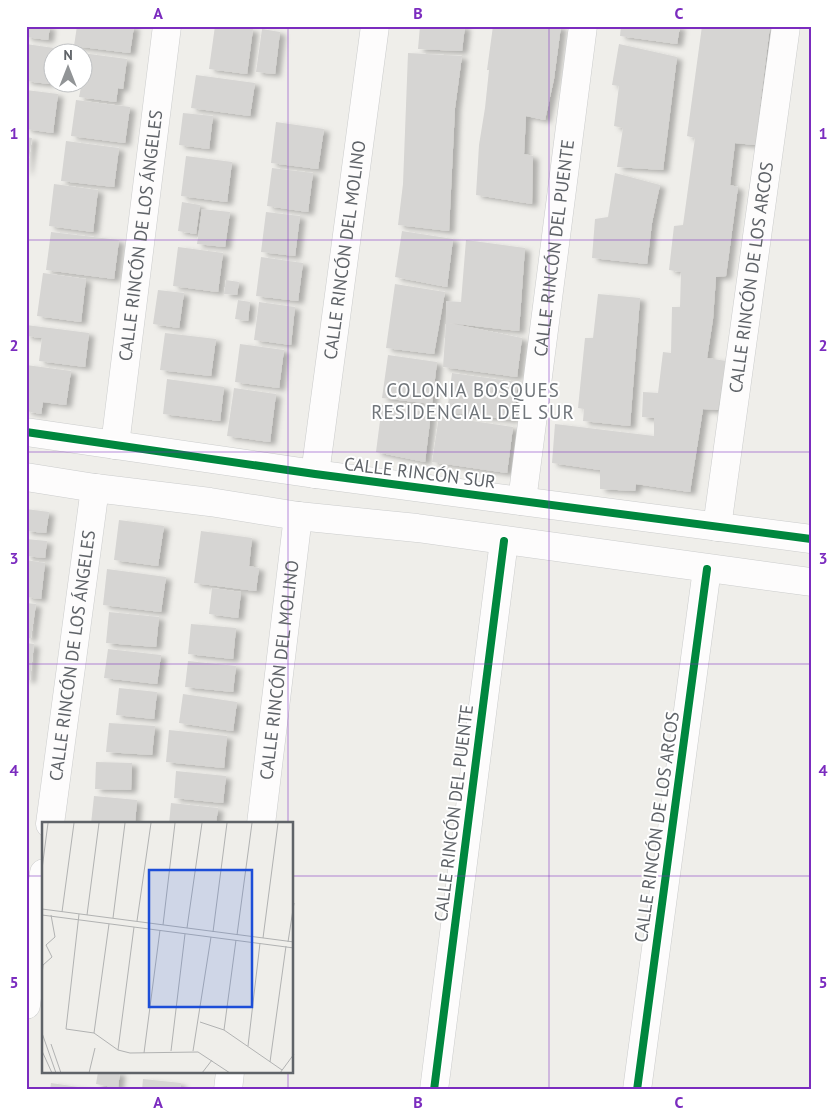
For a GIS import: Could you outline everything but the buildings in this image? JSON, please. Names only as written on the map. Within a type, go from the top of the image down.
[{"type":"street","name":"CALLE RINCÓN DE LOS ÁNGELES","points":[[115,445],[167,26]]},
{"type":"street","name":"CALLE RINCÓN DEL MOLINO","points":[[315,474],[375,26]]},
{"type":"street","name":"CALLE RINCÓN DEL PUENTE","points":[[522,501],[583,26]]},
{"type":"street","name":"CALLE RINCÓN DE LOS ARCOS","points":[[717,527],[786,26]]},
{"type":"street","name":"CALLE RINCÓN SUR","points":[[26,432],[315,474],[811,539]]},
{"type":"street","points":[[210,502],[216,460]]},
{"type":"street","points":[[26,477],[298,516],[417,528],[811,582]]},
{"type":"street","name":"CALLE RINCÓN DE LOS ÁNGELES","points":[[50,822],[95,488]]},
{"type":"street","points":[[417,528],[422,488]]},
{"type":"street","points":[[612,554],[617,514]]},
{"type":"street","name":"CALLE RINCÓN DEL MOLINO","points":[[261,822],[298,516]]},
{"type":"street","name":"CALLE RINCÓN DEL PUENTE","points":[[434,1090],[504,540]]},
{"type":"street","name":"CALLE RINCÓN DE LOS ARCOS","points":[[637,1090],[707,569]]},
{"type":"street","points":[[26,1005],[42,888]]},
{"type":"street","points":[[228,1090],[230,1074]]},
{"type":"cycle path","points":[[26,432],[315,474],[811,539]]},
{"type":"cycle path","points":[[434,1090],[504,541]]},
{"type":"cycle path","points":[[637,1090],[707,569]]},
{"type":"district","name":"COLONIA BOSQUES RESIDENCIAL DEL SUR","points":[[473,401]]}]
